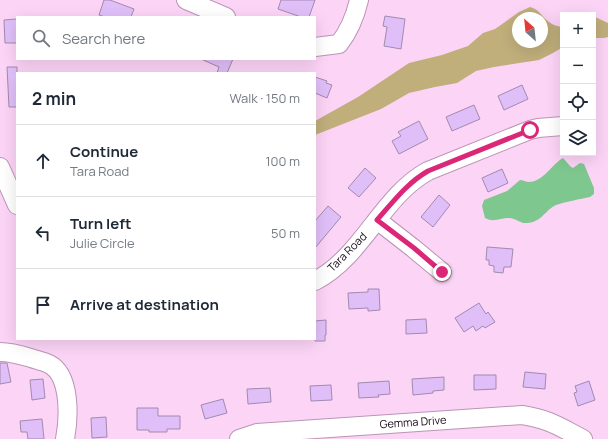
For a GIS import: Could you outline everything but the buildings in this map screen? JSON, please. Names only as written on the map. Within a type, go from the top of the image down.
[{"type":"street","points":[[186,0],[224,16]]},
{"type":"street","points":[[316,47],[339,44],[348,32],[355,16],[359,0]]},
{"type":"street","name":"Tara Road","points":[[316,280],[332,269],[346,256],[404,188],[417,177],[428,171],[530,130],[560,126]]},
{"type":"street","points":[[0,167],[16,203]]},
{"type":"street","points":[[377,220],[414,248],[442,272]]},
{"type":"street","points":[[0,352],[15,354],[48,363],[60,374],[66,395],[68,421],[65,439]]},
{"type":"street","name":"Gemma Drive","points":[[239,439],[257,433],[522,416],[539,418],[583,439]]},
{"type":"shaded area","points":[[530,7],[539,12],[519,12]]},
{"type":"shaded area","points":[[512,17],[512,48],[548,48],[548,22],[560,27],[560,49],[539,60],[476,71],[457,83],[409,93],[381,109],[316,135],[316,120],[358,97],[409,63],[442,55],[468,46],[483,33],[495,29]]},
{"type":"shaded area","points":[[596,17],[608,23],[608,37],[596,38]]},
{"type":"shaded area","points":[[563,158],[573,168],[580,163],[584,164],[594,188],[594,194],[590,197],[556,205],[540,218],[532,222],[525,223],[509,218],[494,220],[485,218],[482,206],[484,200],[507,191],[520,180],[529,182],[539,179]]},
{"type":"route","points":[[442,272],[414,248],[377,220],[404,188],[417,177],[428,171],[530,130]]}]
